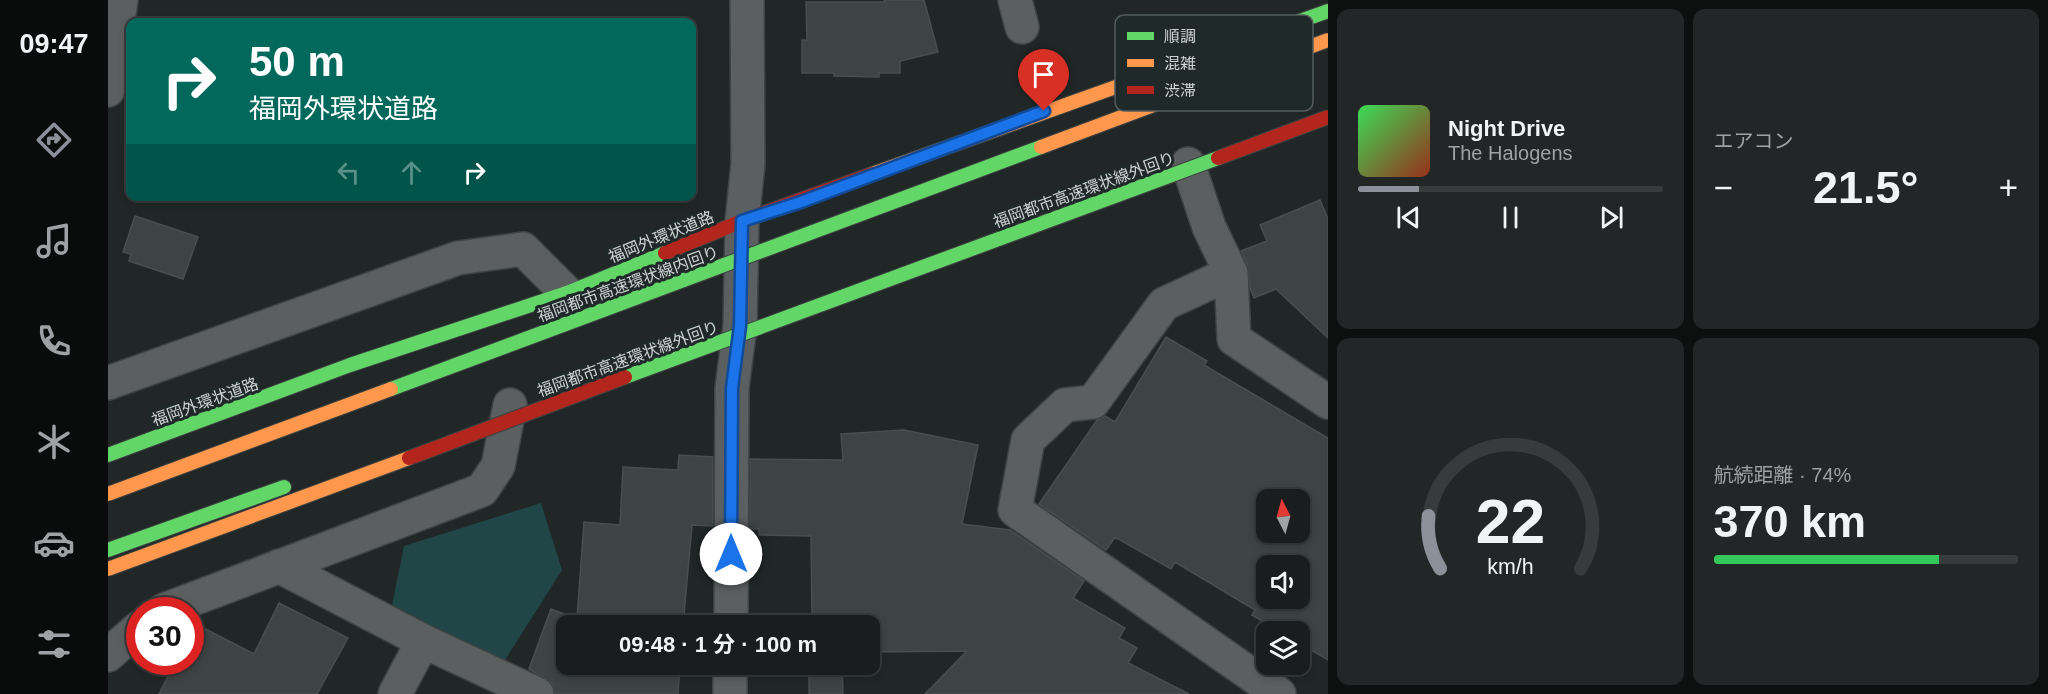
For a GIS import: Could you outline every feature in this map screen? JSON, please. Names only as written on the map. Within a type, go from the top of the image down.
[{"type":"highway","name":"福岡外環状道路","points":[[1313,17],[1328,12]]},
{"type":"highway","name":"福岡都市高速環状線内回り","points":[[1313,46],[1328,40]]},
{"type":"highway","name":"福岡外環状道路","points":[[108,455],[350,365],[567,292],[742,221],[1115,88]]},
{"type":"highway","name":"福岡都市高速環状線内回り","points":[[108,494],[1137,111]]},
{"type":"highway","points":[[504,407],[740,326],[798,302],[1328,115]]},
{"type":"highway","name":"福岡都市高速環状線外回り","points":[[108,569],[1328,115]]},
{"type":"highway","points":[[108,550],[298,482]]},
{"type":"street","points":[[108,90],[122,0]]},
{"type":"street","points":[[731,615],[732,388],[740,326],[742,221],[748,164],[747,0]]},
{"type":"street","points":[[1188,164],[1209,226],[1231,273],[1234,339],[1328,402]]},
{"type":"street","points":[[108,383],[458,258],[523,249],[567,292]]},
{"type":"street","points":[[1231,273],[1164,304],[1093,402],[1065,405],[1028,440],[1016,510],[1279,694]]},
{"type":"street","points":[[198,597],[482,490],[498,465],[504,407]]},
{"type":"street","points":[[279,566],[423,641],[537,694]]},
{"type":"street","points":[[108,655],[126,639]]},
{"type":"street","points":[[395,694],[423,641]]},
{"type":"street","points":[[730,675],[730,694]]},
{"type":"shaded area","points":[[541,503],[562,570],[500,668],[392,605],[404,546]]},
{"type":"building","points":[[884,0],[924,0],[938,52],[900,61],[900,73],[879,73],[879,77],[802,73],[802,40],[807,40],[806,2],[885,2]]},
{"type":"building","points":[[1320,200],[1328,219],[1328,338],[1276,289],[1254,298],[1250,288],[1248,266],[1241,251],[1267,241],[1260,225]]},
{"type":"building","points":[[135,216],[198,237],[183,279],[129,261],[131,254],[123,252]]},
{"type":"building","points":[[1166,337],[1207,361],[1204,365],[1328,438],[1328,660],[1310,649],[1310,621],[1262,621],[1252,615],[1255,610],[1175,562],[1171,569],[1115,537],[1106,550],[1039,504],[1097,420],[1105,416],[1115,422]]},
{"type":"building","points":[[904,430],[978,445],[962,524],[1010,530],[1084,581],[1073,598],[1125,628],[1119,638],[1137,648],[1128,663],[1189,694],[925,694],[967,651],[880,652],[880,615],[812,615],[811,536],[759,535],[759,529],[750,529],[750,459],[843,460],[841,434]]},
{"type":"building","points":[[679,455],[713,457],[713,526],[692,525],[684,615],[577,615],[584,522],[620,525],[623,467],[678,470]]},
{"type":"building","points":[[279,603],[348,638],[317,694],[159,694],[168,675],[204,675],[204,628],[254,654]]},
{"type":"building","points":[[551,609],[567,615],[556,615],[556,675],[679,675],[678,694],[555,694],[552,683],[529,669]]},
{"type":"building","points":[[809,675],[842,675],[843,694],[809,694]]},
{"type":"traffic: fast","points":[[1313,16],[1328,11]]},
{"type":"traffic: fast","points":[[391,389],[1041,147]]},
{"type":"traffic: fast","points":[[625,377],[1218,158]]},
{"type":"traffic: fast","points":[[108,455],[350,365],[567,293],[665,253]]},
{"type":"traffic: fast","points":[[108,550],[284,487]]},
{"type":"traffic: slow","points":[[1313,46],[1328,40]]},
{"type":"traffic: slow","points":[[872,174],[1115,87]]},
{"type":"traffic: slow","points":[[1041,147],[1138,111]]},
{"type":"traffic: slow","points":[[108,494],[391,389]]},
{"type":"traffic: slow","points":[[108,569],[409,458]]},
{"type":"traffic: jam","points":[[1218,158],[1328,117]]},
{"type":"traffic: jam","points":[[665,253],[742,221],[872,174]]},
{"type":"traffic: jam","points":[[409,458],[625,377]]},
{"type":"route","points":[[731,554],[732,388],[740,326],[742,221],[801,202],[1044,111]]}]
